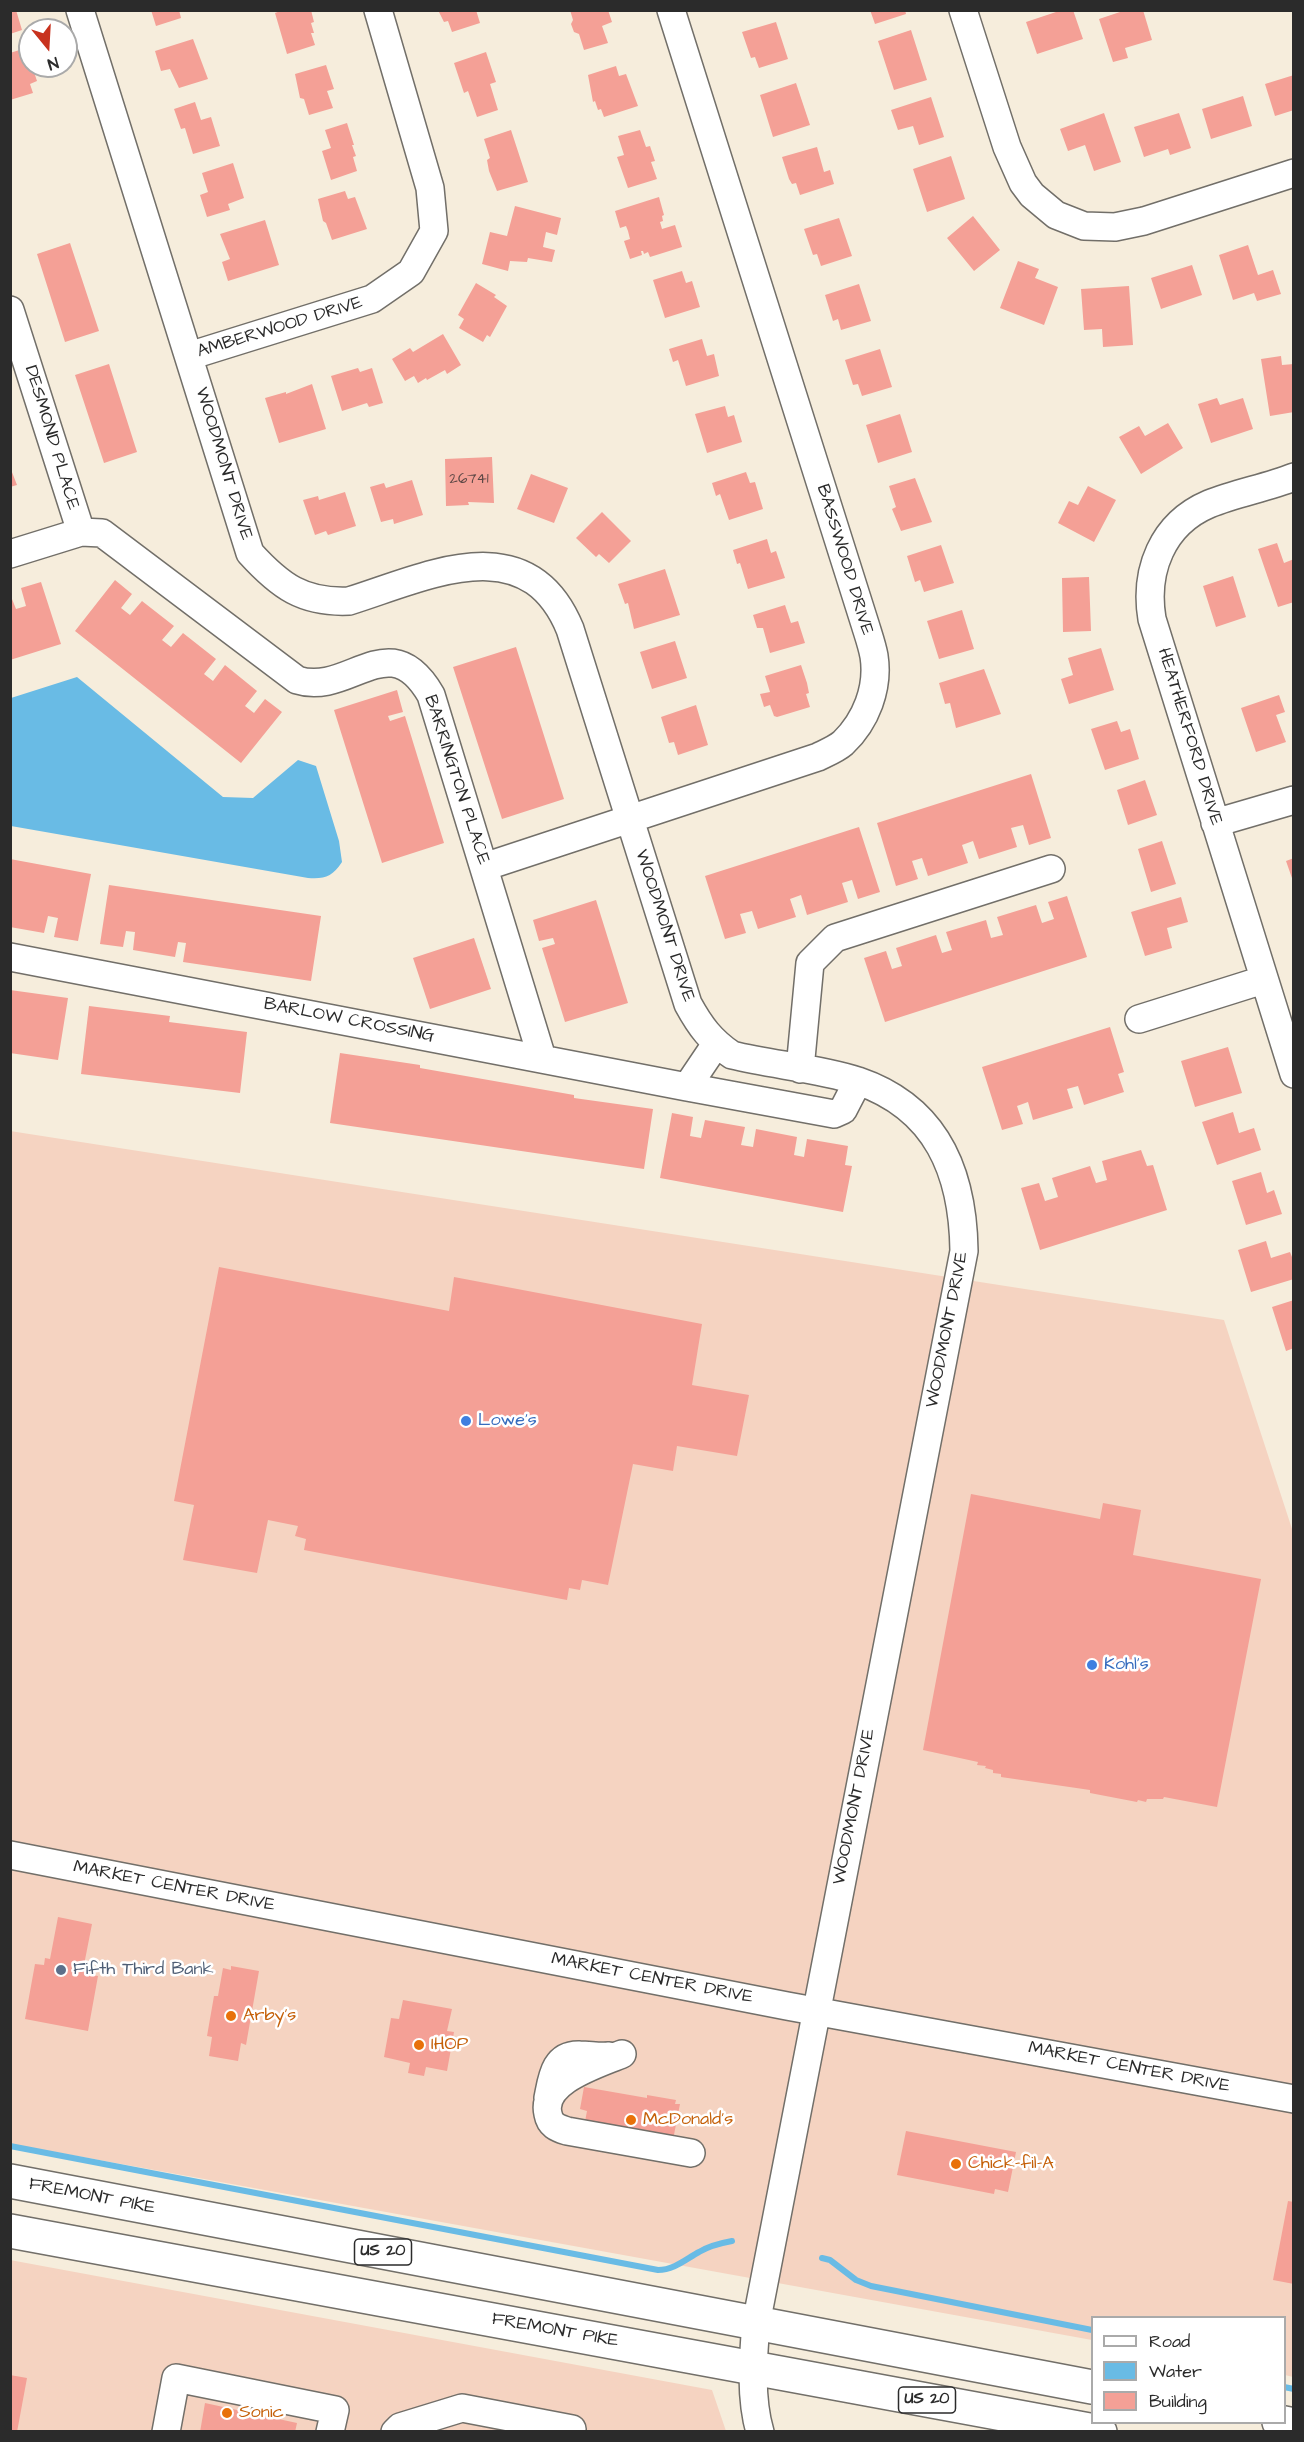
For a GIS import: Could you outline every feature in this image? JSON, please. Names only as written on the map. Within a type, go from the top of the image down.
[{"type":"highway","name":"FREMONT PIKE","points":[[10,2181],[755,2346],[1100,2432]]},
{"type":"highway","name":"FREMONT PIKE","points":[[10,2232],[200,2266],[755,2346],[1091,2387]]},
{"type":"highway","points":[[200,2266],[270,2265],[458,2284],[674,2324],[755,2346]]},
{"type":"street","name":"WOODMONT DRIVE","points":[[80,10],[250,553],[285,587],[308,597],[331,602],[349,601],[454,568],[476,565],[497,566],[517,572],[534,582],[551,597],[563,613],[570,629],[688,1004],[700,1027],[716,1044],[732,1055],[858,1082],[896,1099],[927,1126],[954,1174],[964,1223],[964,1251],[815,2011],[755,2346],[755,2404],[760,2432]]},
{"type":"street","name":"AMBERWOOD DRIVE","points":[[189,356],[372,299],[411,272],[434,231],[430,188],[378,10]]},
{"type":"street","name":"BASSWOOD DRIVE","points":[[484,867],[818,757],[841,744],[859,723],[869,704],[874,681],[874,656],[865,624],[671,10]]},
{"type":"street","points":[[963,10],[1007,147],[1023,183],[1043,206],[1056,215],[1084,226],[1115,227],[1144,221],[1293,173]]},
{"type":"street","name":"DESMOND PLACE","points":[[10,310],[81,532]]},
{"type":"street","name":"HEATHERFORD DRIVE","points":[[1293,477],[1196,511],[1172,530],[1159,550],[1151,572],[1149,588],[1152,619],[1293,1074]]},
{"type":"street","points":[[10,554],[81,532]]},
{"type":"street","name":"BARRINGTON PLACE","points":[[81,532],[102,533],[297,680],[309,684],[325,682],[390,662],[407,666],[421,677],[431,695],[542,1058]]},
{"type":"street","points":[[1215,823],[1293,800]]},
{"type":"street","points":[[800,1069],[810,963],[835,938],[1051,869]]},
{"type":"street","name":"BARLOW CROSSING","points":[[10,957],[834,1114],[843,1110],[858,1082]]},
{"type":"street","points":[[1139,1019],[1263,980]]},
{"type":"street","points":[[687,1087],[716,1044]]},
{"type":"street","name":"MARKET CENTER DRIVE","points":[[10,1855],[815,2011],[1293,2099]]},
{"type":"street","points":[[622,2054],[562,2083],[548,2099],[549,2120],[555,2127],[567,2131],[691,2153]]},
{"type":"street","points":[[166,2432],[176,2378],[335,2409],[330,2432]]},
{"type":"street","points":[[225,2388],[238,2402],[302,2416],[312,2422],[315,2432]]},
{"type":"street","points":[[395,2432],[400,2427],[462,2408],[575,2431]]},
{"type":"shaded area","points":[[10,1131],[1224,1320],[1293,1532],[1293,2377],[1286,2375],[1286,2316],[1091,2316],[1091,2340],[11,2144]]},
{"type":"shaded area","points":[[10,2260],[712,2390],[726,2431],[11,2431]]},
{"type":"water","points":[[77,677],[223,797],[253,798],[298,760],[316,766],[339,841],[342,862],[328,876],[308,878],[11,826],[11,698]]},
{"type":"building","points":[[10,10],[16,10],[18,31],[10,34]]},
{"type":"building","points":[[151,10],[179,10],[181,18],[156,26]]},
{"type":"building","points":[[283,10],[311,10],[314,33],[311,33],[315,45],[287,54],[275,13]]},
{"type":"building","points":[[438,10],[476,10],[480,23],[452,32],[448,21],[444,22]]},
{"type":"building","points":[[570,10],[608,10],[612,22],[602,26],[608,43],[584,50],[579,34],[574,32],[571,24],[573,20]]},
{"type":"building","points":[[870,10],[905,10],[906,14],[875,24]]},
{"type":"building","points":[[1062,10],[1073,10],[1083,39],[1037,54],[1026,22]]},
{"type":"building","points":[[1120,10],[1143,10],[1152,40],[1125,48],[1128,58],[1113,62],[1099,19],[1120,12]]},
{"type":"building","points":[[776,22],[788,59],[759,68],[755,57],[751,58],[742,32]]},
{"type":"building","points":[[911,30],[927,80],[894,90],[878,41]]},
{"type":"building","points":[[193,39],[208,79],[179,88],[170,69],[161,71],[155,51]]},
{"type":"building","points":[[18,50],[18,78],[36,78],[37,81],[30,84],[33,93],[10,100],[10,53]]},
{"type":"building","points":[[486,52],[496,82],[490,84],[498,110],[477,117],[468,91],[464,93],[454,63]]},
{"type":"building","points":[[326,65],[334,89],[327,91],[333,108],[309,115],[304,99],[300,98],[295,74]]},
{"type":"building","points":[[616,66],[619,76],[626,74],[638,106],[604,117],[601,109],[598,110],[595,101],[593,102],[588,75]]},
{"type":"building","points":[[1294,75],[1294,110],[1275,116],[1265,84]]},
{"type":"building","points":[[796,83],[810,125],[773,137],[760,95]]},
{"type":"building","points":[[1243,96],[1252,126],[1211,139],[1202,109]]},
{"type":"building","points":[[931,97],[944,137],[919,145],[913,126],[898,130],[891,110]]},
{"type":"building","points":[[195,102],[201,120],[211,117],[220,146],[193,154],[185,128],[181,129],[174,109]]},
{"type":"building","points":[[1104,113],[1121,162],[1094,171],[1085,145],[1068,151],[1060,129]]},
{"type":"building","points":[[1179,113],[1191,148],[1170,155],[1168,149],[1144,157],[1134,127]]},
{"type":"building","points":[[347,123],[354,145],[352,145],[356,156],[353,157],[357,171],[331,180],[322,151],[331,148],[325,130]]},
{"type":"building","points":[[511,130],[528,182],[497,191],[489,171],[487,160],[490,158],[484,139]]},
{"type":"building","points":[[640,130],[646,147],[650,146],[655,161],[651,162],[657,179],[628,188],[617,157],[624,155],[618,136]]},
{"type":"building","points":[[817,147],[824,172],[830,170],[834,184],[800,195],[796,183],[792,184],[789,179],[782,157]]},
{"type":"building","points":[[951,156],[965,199],[927,212],[913,169]]},
{"type":"building","points":[[233,163],[244,198],[228,204],[230,210],[207,217],[200,195],[208,192],[202,173]]},
{"type":"building","points":[[345,191],[348,199],[355,197],[367,229],[332,240],[326,223],[323,221],[318,199]]},
{"type":"building","points":[[659,197],[664,215],[662,216],[663,221],[660,222],[662,229],[675,225],[682,247],[650,257],[648,252],[644,254],[641,251],[642,255],[630,259],[624,241],[630,239],[628,231],[626,226],[620,228],[615,211]]},
{"type":"building","points":[[515,206],[561,218],[557,235],[546,232],[543,247],[555,250],[552,262],[528,258],[527,262],[510,261],[508,271],[482,264],[490,232],[507,236]]},
{"type":"building","points":[[973,216],[1000,250],[974,271],[947,238]]},
{"type":"building","points":[[839,218],[852,256],[821,266],[817,254],[813,255],[804,229]]},
{"type":"building","points":[[265,220],[279,265],[228,281],[222,262],[230,259],[220,234]]},
{"type":"building","points":[[70,243],[99,331],[65,342],[37,254]]},
{"type":"building","points":[[1248,245],[1258,275],[1273,270],[1281,294],[1257,301],[1254,293],[1233,300],[1219,255]]},
{"type":"building","points":[[1018,261],[1039,269],[1035,278],[1058,287],[1044,325],[1000,308]]},
{"type":"building","points":[[1192,265],[1202,295],[1161,309],[1151,278]]},
{"type":"building","points":[[682,271],[686,283],[692,281],[700,307],[665,318],[653,280]]},
{"type":"building","points":[[476,283],[496,295],[494,297],[507,306],[490,337],[487,335],[483,342],[459,328],[464,319],[458,315]]},
{"type":"building","points":[[859,284],[871,321],[841,330],[838,319],[833,321],[825,295]]},
{"type":"building","points":[[1129,286],[1133,345],[1103,347],[1102,329],[1084,330],[1081,289]]},
{"type":"building","points":[[443,334],[461,365],[447,374],[445,370],[418,383],[414,376],[405,381],[392,359],[410,348],[413,352]]},
{"type":"building","points":[[702,339],[707,356],[714,354],[719,376],[686,386],[678,360],[673,362],[669,349]]},
{"type":"building","points":[[880,349],[892,387],[862,396],[858,384],[853,385],[845,360]]},
{"type":"building","points":[[1281,356],[1282,365],[1294,364],[1294,412],[1270,416],[1261,359]]},
{"type":"building","points":[[109,364],[137,452],[104,463],[75,375]]},
{"type":"building","points":[[358,368],[360,372],[372,368],[383,403],[369,407],[367,403],[342,411],[331,376]]},
{"type":"building","points":[[312,384],[326,429],[279,443],[265,398],[286,392],[286,394]]},
{"type":"building","points":[[1217,398],[1220,405],[1243,398],[1253,429],[1211,443],[1198,404]]},
{"type":"building","points":[[725,406],[728,417],[734,415],[742,442],[707,453],[695,414]]},
{"type":"building","points":[[900,414],[912,452],[878,463],[866,425]]},
{"type":"building","points":[[1168,423],[1183,448],[1141,474],[1119,437],[1139,426],[1145,436]]},
{"type":"building","points":[[492,457],[494,503],[468,502],[469,505],[446,506],[445,459]]},
{"type":"building","points":[[10,467],[17,485],[10,487]]},
{"type":"building","points":[[746,472],[750,483],[755,482],[763,509],[729,520],[720,494],[716,496],[712,483]]},
{"type":"building","points":[[531,474],[568,488],[554,523],[517,509]]},
{"type":"building","points":[[915,478],[932,522],[901,531],[892,509],[896,507],[889,486]]},
{"type":"building","points":[[412,480],[423,515],[394,524],[393,519],[381,522],[370,487],[384,483],[386,488]]},
{"type":"building","points":[[1088,486],[1116,500],[1094,542],[1058,523],[1069,501],[1078,505]]},
{"type":"building","points":[[345,492],[356,526],[328,535],[326,531],[315,535],[303,500],[318,496],[319,500]]},
{"type":"building","points":[[602,512],[631,541],[609,563],[599,554],[596,557],[576,538]]},
{"type":"building","points":[[767,539],[771,553],[776,551],[785,578],[748,589],[740,563],[737,564],[733,550]]},
{"type":"building","points":[[1277,543],[1284,563],[1294,559],[1294,602],[1278,607],[1258,549]]},
{"type":"building","points":[[941,545],[954,583],[924,592],[920,580],[915,582],[907,556]]},
{"type":"building","points":[[665,569],[680,615],[634,629],[628,603],[625,604],[618,584]]},
{"type":"building","points":[[1233,576],[1246,617],[1216,627],[1203,586]]},
{"type":"building","points":[[1089,577],[1091,631],[1063,632],[1062,578]]},
{"type":"building","points":[[115,580],[132,594],[121,608],[130,615],[142,601],[174,626],[162,640],[171,647],[183,633],[216,659],[204,674],[213,681],[225,665],[257,691],[245,706],[254,713],[265,699],[282,712],[241,763],[75,631]]},
{"type":"building","points":[[41,582],[61,644],[10,660],[10,594],[16,609],[26,606],[21,588]]},
{"type":"building","points":[[785,605],[791,623],[798,621],[805,643],[770,653],[763,628],[757,628],[753,615]]},
{"type":"building","points":[[962,610],[974,649],[939,659],[927,621]]},
{"type":"building","points":[[675,641],[687,678],[652,689],[640,652]]},
{"type":"building","points":[[516,647],[564,799],[502,819],[453,667]]},
{"type":"building","points":[[1101,648],[1114,690],[1069,704],[1061,679],[1073,675],[1068,658]]},
{"type":"building","points":[[801,665],[807,683],[809,693],[806,694],[810,707],[774,716],[770,705],[764,707],[760,694],[770,692],[765,676]]},
{"type":"building","points":[[984,669],[1001,714],[956,728],[950,703],[945,704],[939,683]]},
{"type":"building","points":[[397,690],[403,712],[388,716],[390,721],[405,716],[444,843],[382,863],[334,710]]},
{"type":"building","points":[[1279,695],[1285,712],[1276,715],[1286,742],[1256,752],[1241,708]]},
{"type":"building","points":[[696,705],[708,745],[678,755],[674,742],[669,743],[661,717]]},
{"type":"building","points":[[1117,721],[1121,732],[1130,729],[1139,759],[1105,770],[1091,729]]},
{"type":"building","points":[[1031,774],[1051,838],[1029,845],[1023,825],[1011,828],[1017,847],[979,859],[973,841],[962,845],[968,863],[928,876],[922,858],[912,861],[918,879],[896,886],[877,823]]},
{"type":"building","points":[[1145,780],[1157,815],[1128,825],[1117,790]]},
{"type":"building","points":[[859,827],[880,892],[858,899],[852,880],[842,883],[848,902],[807,915],[801,895],[790,899],[796,917],[758,929],[752,911],[740,914],[746,933],[725,939],[705,876]]},
{"type":"building","points":[[1162,841],[1176,884],[1151,892],[1138,849]]},
{"type":"building","points":[[1294,858],[1294,881],[1293,881],[1286,861]]},
{"type":"building","points":[[10,859],[91,874],[78,941],[54,937],[58,918],[48,916],[44,933],[10,927]]},
{"type":"building","points":[[109,885],[321,916],[311,981],[183,962],[186,943],[178,942],[175,957],[133,950],[135,932],[126,931],[123,947],[100,944]]},
{"type":"building","points":[[1067,896],[1087,957],[885,1022],[864,958],[886,951],[892,969],[902,966],[896,948],[936,935],[942,953],[952,950],[946,932],[986,920],[991,938],[1003,935],[997,917],[1036,905],[1042,923],[1054,919],[1048,902]]},
{"type":"building","points":[[1181,897],[1188,922],[1167,928],[1172,948],[1145,956],[1131,912]]},
{"type":"building","points":[[596,900],[628,1003],[565,1022],[542,948],[555,944],[553,938],[539,941],[533,920]]},
{"type":"building","points":[[474,938],[491,989],[430,1009],[413,958]]},
{"type":"building","points":[[10,990],[68,998],[58,1060],[10,1053]]},
{"type":"building","points":[[89,1006],[170,1016],[169,1022],[247,1032],[240,1093],[81,1074]]},
{"type":"building","points":[[1110,1027],[1124,1072],[1118,1074],[1124,1092],[1084,1105],[1078,1086],[1067,1089],[1073,1108],[1033,1120],[1028,1102],[1017,1106],[1023,1124],[1002,1130],[982,1067]]},
{"type":"building","points":[[1228,1047],[1242,1093],[1195,1107],[1181,1061]]},
{"type":"building","points":[[340,1053],[420,1065],[420,1068],[574,1095],[574,1098],[653,1109],[644,1169],[330,1123]]},
{"type":"building","points":[[1233,1112],[1239,1133],[1254,1128],[1261,1150],[1217,1165],[1202,1122]]},
{"type":"building","points":[[672,1113],[693,1117],[690,1136],[701,1138],[705,1120],[745,1127],[741,1145],[753,1147],[756,1129],[797,1137],[794,1155],[804,1157],[807,1139],[848,1146],[845,1165],[852,1166],[843,1212],[660,1178]]},
{"type":"building","points":[[1141,1150],[1147,1166],[1153,1165],[1167,1210],[1040,1250],[1021,1188],[1039,1183],[1045,1201],[1058,1197],[1052,1178],[1090,1166],[1096,1183],[1107,1180],[1102,1161]]},
{"type":"building","points":[[1261,1172],[1267,1193],[1274,1190],[1282,1214],[1246,1225],[1232,1181]]},
{"type":"building","points":[[1266,1241],[1271,1258],[1290,1252],[1294,1262],[1294,1279],[1251,1292],[1238,1250]]},
{"type":"building","name":"Lowe's","points":[[219,1267],[449,1311],[454,1277],[702,1324],[692,1385],[749,1395],[737,1456],[677,1446],[673,1471],[633,1464],[608,1585],[582,1580],[580,1590],[569,1588],[567,1600],[304,1550],[306,1539],[295,1536],[298,1526],[268,1520],[257,1573],[183,1560],[194,1505],[174,1501]]},
{"type":"building","points":[[1294,1300],[1294,1348],[1286,1351],[1272,1307]]},
{"type":"building","name":"Kohl's","points":[[971,1494],[1100,1519],[1103,1503],[1141,1510],[1133,1555],[1261,1579],[1217,1807],[1164,1797],[1137,1802],[1090,1793],[1090,1790],[1001,1777],[1001,1774],[993,1773],[993,1770],[985,1768],[986,1766],[977,1765],[978,1762],[923,1750]]},
{"type":"building","name":"Fifth Third Bank","points":[[58,1917],[92,1924],[84,1965],[88,1966],[87,1974],[98,1976],[88,2031],[25,2019],[35,1964],[44,1965],[45,1958],[50,1959]]},
{"type":"building","name":"Arby's","points":[[231,1966],[259,1971],[246,2045],[241,2043],[238,2061],[209,2056],[212,2037],[207,2036],[214,1996],[218,1996],[223,1968],[231,1970]]},
{"type":"building","name":"IHOP","points":[[403,2000],[452,2009],[447,2031],[454,2032],[447,2071],[426,2067],[424,2076],[408,2073],[410,2063],[384,2057],[391,2018],[399,2019]]},
{"type":"building","name":"McDonald's","points":[[584,2087],[647,2098],[647,2095],[676,2100],[675,2104],[680,2104],[672,2145],[583,2132],[587,2111],[580,2109]]},
{"type":"building","name":"Chick-fil-A","points":[[906,2131],[1016,2152],[1008,2192],[995,2189],[994,2194],[897,2175]]},
{"type":"building","points":[[1288,2201],[1294,2202],[1294,2284],[1273,2280]]},
{"type":"building","points":[[10,2375],[27,2378],[17,2432],[10,2432]]},
{"type":"building","name":"Sonic","points":[[205,2403],[297,2423],[295,2432],[200,2432]]},
{"type":"waterway","points":[[10,2146],[658,2270],[675,2266],[711,2246],[732,2241]]},
{"type":"waterway","points":[[822,2258],[830,2260],[856,2280],[871,2286],[1091,2330]]},
{"type":"waterway","points":[[1286,2387],[1294,2389]]},
{"type":"place","name":"Lowe's","points":[[466,1421]]},
{"type":"place","name":"Kohl's","points":[[1092,1665]]},
{"type":"place","name":"Fifth Third Bank","points":[[61,1970]]},
{"type":"place","name":"Arby's","points":[[231,2016]]},
{"type":"place","name":"IHOP","points":[[419,2045]]},
{"type":"place","name":"McDonald's","points":[[631,2120]]},
{"type":"place","name":"Chick-fil-A","points":[[956,2164]]},
{"type":"place","name":"Sonic","points":[[227,2413]]}]
